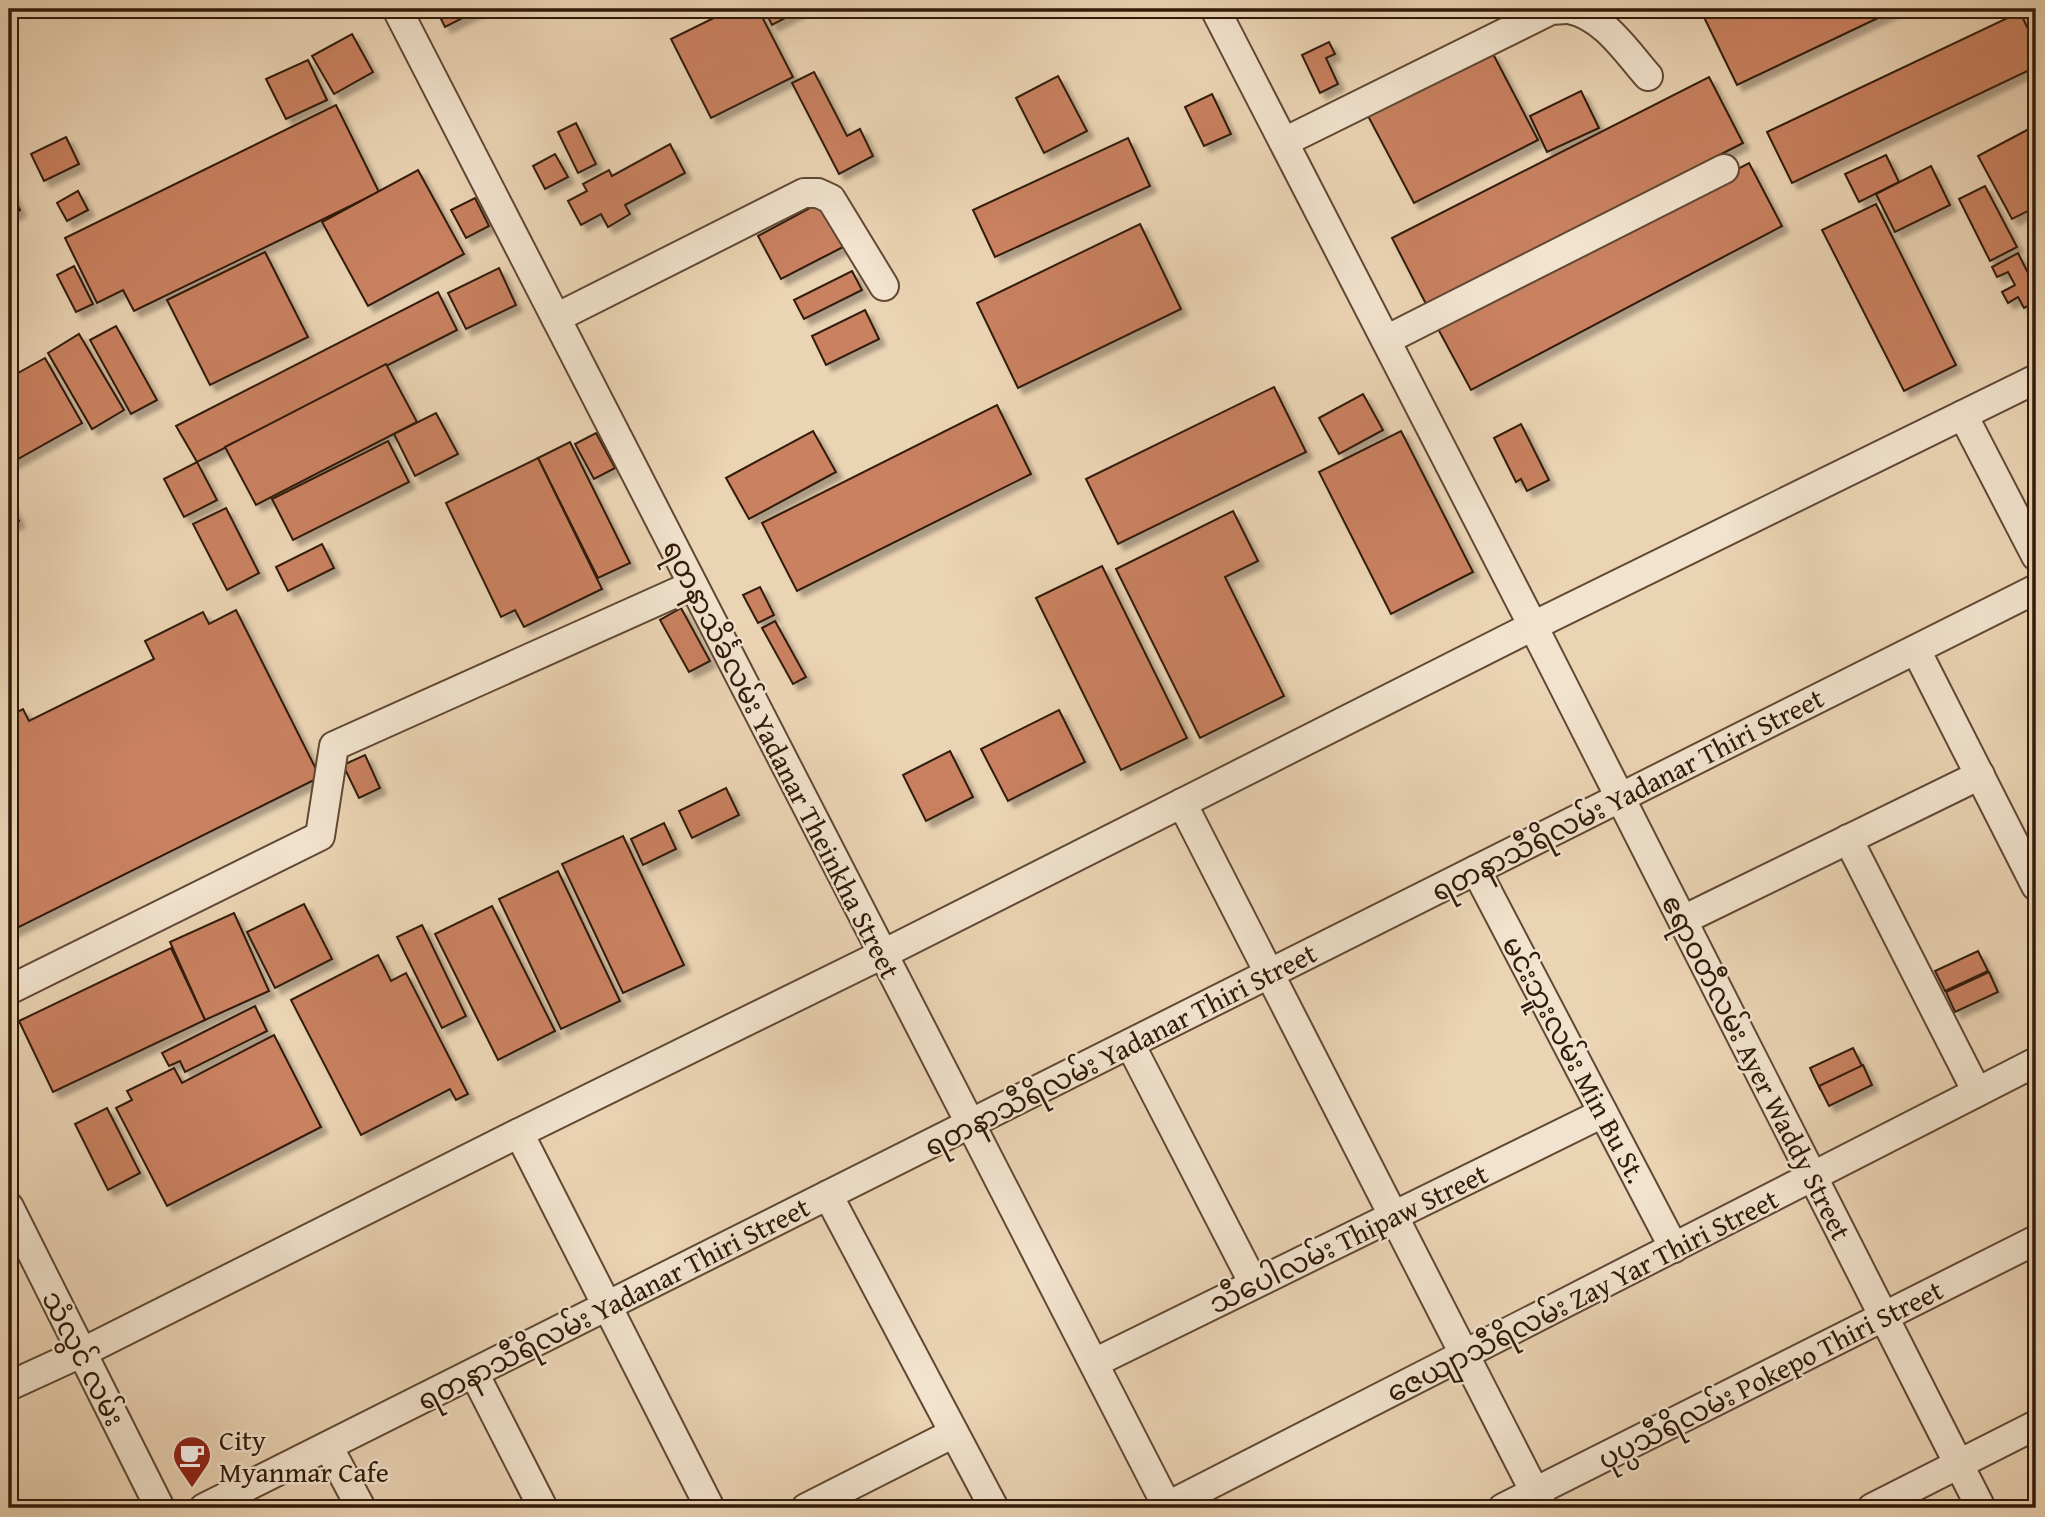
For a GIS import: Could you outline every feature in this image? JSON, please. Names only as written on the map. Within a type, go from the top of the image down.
[{"type":"street","name":"ရတနာသိင်္ခလမ်း Yadanar Theinkha Street","points":[[397,9],[1094,1363],[1166,1508]]},
{"type":"street","name":"ဧရာဝတီလမ်း Ayer Waddy Street","points":[[1215,9],[1533,625],[1981,1508]]},
{"type":"street","points":[[1284,142],[1551,10],[1581,11],[1600,22],[1648,76]]},
{"type":"street","points":[[1386,340],[1724,169]]},
{"type":"street","points":[[556,318],[804,193],[813,192],[831,199],[884,286]]},
{"type":"street","points":[[9,1387],[883,954],[1533,625],[2036,379]]},
{"type":"street","points":[[1963,415],[2036,556]]},
{"type":"street","points":[[9,990],[320,836],[334,747],[693,584]]},
{"type":"street","name":"ရတနာသီရိလမ်း Yadanar Thiri Street","points":[[204,1508],[2036,589]]},
{"type":"street","points":[[1916,650],[2036,886]]},
{"type":"street","points":[[1683,920],[1979,775]]},
{"type":"street","points":[[1182,803],[1539,1500]]},
{"type":"street","points":[[1848,839],[1977,1092]]},
{"type":"street","name":"မင်းဘူးလမ်း Min Bu St.","points":[[1476,870],[1674,1248]]},
{"type":"street","points":[[1130,1044],[1254,1284]]},
{"type":"street","name":"ဇေယျာသီရိလမ်း Zay Yar Thiri Street","points":[[1166,1508],[2036,1062]]},
{"type":"street","name":"သီပေါလမ်း Thipaw Street","points":[[1094,1363],[1603,1113]]},
{"type":"street","points":[[519,1133],[710,1508]]},
{"type":"street","points":[[828,1195],[994,1508]]},
{"type":"street","name":"သံလွင် လမ်း","points":[[9,1207],[160,1508]]},
{"type":"street","name":"ပုပ္ပသီရိလမ်း Pokepo Thiri Street","points":[[1503,1508],[1539,1500],[1884,1317],[2036,1240]]},
{"type":"street","points":[[474,1373],[543,1508]]},
{"type":"street","points":[[1872,1508],[2036,1425]]},
{"type":"street","points":[[806,1508],[954,1433]]},
{"type":"street","points":[[328,1446],[361,1508]]},
{"type":"building","points":[[436,9],[480,9],[445,27]]},
{"type":"building","points":[[732,9],[758,9],[793,77],[711,118],[671,39]]},
{"type":"building","points":[[764,9],[802,9],[772,25]]},
{"type":"building","points":[[1700,9],[1897,9],[1737,85]]},
{"type":"building","points":[[2020,12],[2036,46],[2036,67],[1792,183],[1767,132]]},
{"type":"building","points":[[352,34],[373,72],[334,94],[312,56]]},
{"type":"building","points":[[1329,42],[1335,54],[1326,58],[1338,84],[1320,93],[1302,55]]},
{"type":"building","points":[[1492,52],[1538,140],[1414,203],[1368,116]]},
{"type":"building","points":[[308,60],[327,100],[286,119],[266,79]]},
{"type":"building","points":[[814,72],[847,136],[860,129],[873,156],[839,174],[792,83]]},
{"type":"building","points":[[1058,76],[1087,131],[1044,153],[1016,98]]},
{"type":"building","points":[[1709,77],[1743,143],[1426,304],[1392,238]]},
{"type":"building","points":[[1581,91],[1599,128],[1547,152],[1530,116]]},
{"type":"building","points":[[1212,94],[1231,134],[1204,146],[1185,107]]},
{"type":"building","points":[[336,105],[379,192],[134,311],[123,290],[97,303],[65,238]]},
{"type":"building","points":[[576,123],[596,164],[578,173],[558,132]]},
{"type":"building","points":[[2029,129],[2036,144],[2036,207],[2012,219],[1978,156]]},
{"type":"building","points":[[66,137],[79,164],[44,181],[31,154]]},
{"type":"building","points":[[1128,138],[1150,186],[995,257],[973,210]]},
{"type":"building","points":[[670,144],[685,173],[625,205],[630,214],[608,227],[601,214],[581,225],[568,201],[587,191],[583,184],[609,170],[612,176]]},
{"type":"building","points":[[555,154],[568,177],[545,189],[533,166]]},
{"type":"building","points":[[1886,155],[1899,182],[1859,202],[1845,174]]},
{"type":"building","points":[[1749,163],[1782,226],[1471,390],[1437,327]]},
{"type":"building","points":[[1931,166],[1950,205],[1895,232],[1876,194]]},
{"type":"building","points":[[418,170],[464,254],[368,306],[322,222]]},
{"type":"building","points":[[1985,186],[2017,247],[1990,261],[1959,199]]},
{"type":"building","points":[[9,188],[20,210],[11,215],[9,210]]},
{"type":"building","points":[[78,191],[88,210],[67,221],[57,203]]},
{"type":"building","points":[[475,198],[489,226],[466,238],[451,210]]},
{"type":"building","points":[[819,203],[843,247],[781,279],[758,236]]},
{"type":"building","points":[[1876,204],[1956,365],[1904,391],[1822,230]]},
{"type":"building","points":[[1140,224],[1181,309],[1018,388],[977,303]]},
{"type":"building","points":[[265,252],[308,337],[210,385],[167,300]]},
{"type":"building","points":[[2018,253],[2036,289],[2036,302],[2024,308],[2018,297],[2008,303],[2002,292],[2015,285],[2008,272],[1997,277],[1992,267]]},
{"type":"building","points":[[74,266],[93,304],[76,312],[57,275]]},
{"type":"building","points":[[499,268],[516,305],[466,329],[448,293]]},
{"type":"building","points":[[852,271],[862,290],[804,319],[794,300]]},
{"type":"building","points":[[438,292],[457,330],[197,462],[176,426]]},
{"type":"building","points":[[865,310],[879,339],[826,365],[812,336]]},
{"type":"building","points":[[116,326],[157,400],[131,414],[90,340]]},
{"type":"building","points":[[79,334],[124,410],[92,429],[48,353]]},
{"type":"building","points":[[45,358],[82,423],[9,464],[9,378]]},
{"type":"building","points":[[386,364],[417,422],[256,505],[225,447]]},
{"type":"building","points":[[1274,387],[1306,452],[1118,544],[1086,479]]},
{"type":"building","points":[[1363,394],[1383,430],[1339,454],[1319,418]]},
{"type":"building","points":[[997,405],[1031,474],[797,591],[762,523]]},
{"type":"building","points":[[436,413],[458,454],[415,476],[394,434]]},
{"type":"building","points":[[1521,424],[1549,480],[1527,491],[1521,479],[1516,482],[1494,438]]},
{"type":"building","points":[[813,431],[836,472],[749,519],[726,478]]},
{"type":"building","points":[[1401,431],[1473,572],[1391,614],[1319,472]]},
{"type":"building","points":[[596,433],[615,468],[594,479],[575,444]]},
{"type":"building","points":[[388,441],[409,482],[293,540],[272,499]]},
{"type":"building","points":[[570,442],[630,563],[598,578],[538,458]]},
{"type":"building","points":[[538,458],[602,589],[524,627],[515,610],[501,617],[446,503]]},
{"type":"building","points":[[197,462],[217,500],[184,517],[164,479]]},
{"type":"building","points":[[9,501],[19,521],[9,526]]},
{"type":"building","points":[[226,508],[259,573],[227,590],[193,524]]},
{"type":"building","points":[[1233,511],[1258,561],[1225,577],[1284,696],[1200,738],[1116,569]]},
{"type":"building","points":[[322,544],[334,568],[288,591],[276,567]]},
{"type":"building","points":[[1102,566],[1187,738],[1121,770],[1036,598]]},
{"type":"building","points":[[760,587],[774,615],[758,623],[743,595]]},
{"type":"building","points":[[681,608],[710,661],[689,672],[660,620]]},
{"type":"building","points":[[236,610],[320,777],[9,932],[9,716],[23,709],[29,721],[154,659],[145,641],[203,612],[209,624]]},
{"type":"building","points":[[775,621],[806,677],[793,684],[762,628]]},
{"type":"building","points":[[1059,710],[1085,762],[1008,801],[981,749]]},
{"type":"building","points":[[950,751],[973,797],[926,821],[903,775]]},
{"type":"building","points":[[365,755],[380,788],[359,798],[343,765]]},
{"type":"building","points":[[726,788],[739,815],[692,838],[679,811]]},
{"type":"building","points":[[664,823],[676,849],[643,865],[631,839]]},
{"type":"building","points":[[623,836],[684,965],[623,993],[562,864]]},
{"type":"building","points":[[558,871],[620,1001],[561,1029],[499,899]]},
{"type":"building","points":[[304,904],[332,959],[275,988],[247,932]]},
{"type":"building","points":[[492,906],[555,1031],[498,1060],[435,934]]},
{"type":"building","points":[[234,913],[269,991],[205,1020],[170,942]]},
{"type":"building","points":[[422,925],[466,1016],[442,1028],[397,937]]},
{"type":"building","points":[[171,948],[205,1020],[53,1092],[19,1021]]},
{"type":"building","points":[[1978,951],[1988,971],[1945,991],[1935,971]]},
{"type":"building","points":[[378,955],[391,981],[406,973],[468,1094],[456,1100],[450,1089],[361,1135],[291,1000]]},
{"type":"building","points":[[1989,972],[1998,992],[1955,1012],[1946,992]]},
{"type":"building","points":[[255,1006],[267,1031],[185,1072],[180,1061],[169,1066],[162,1053]]},
{"type":"building","points":[[274,1035],[321,1127],[167,1206],[116,1108],[132,1100],[127,1091],[174,1068],[182,1083]]},
{"type":"building","points":[[1853,1048],[1863,1068],[1820,1089],[1810,1068]]},
{"type":"building","points":[[1863,1065],[1872,1085],[1829,1106],[1819,1086]]},
{"type":"building","points":[[107,1108],[140,1173],[108,1190],[75,1124]]},
{"type":"place","name":"City Myanmar Cafe","points":[[192,1489]]}]
